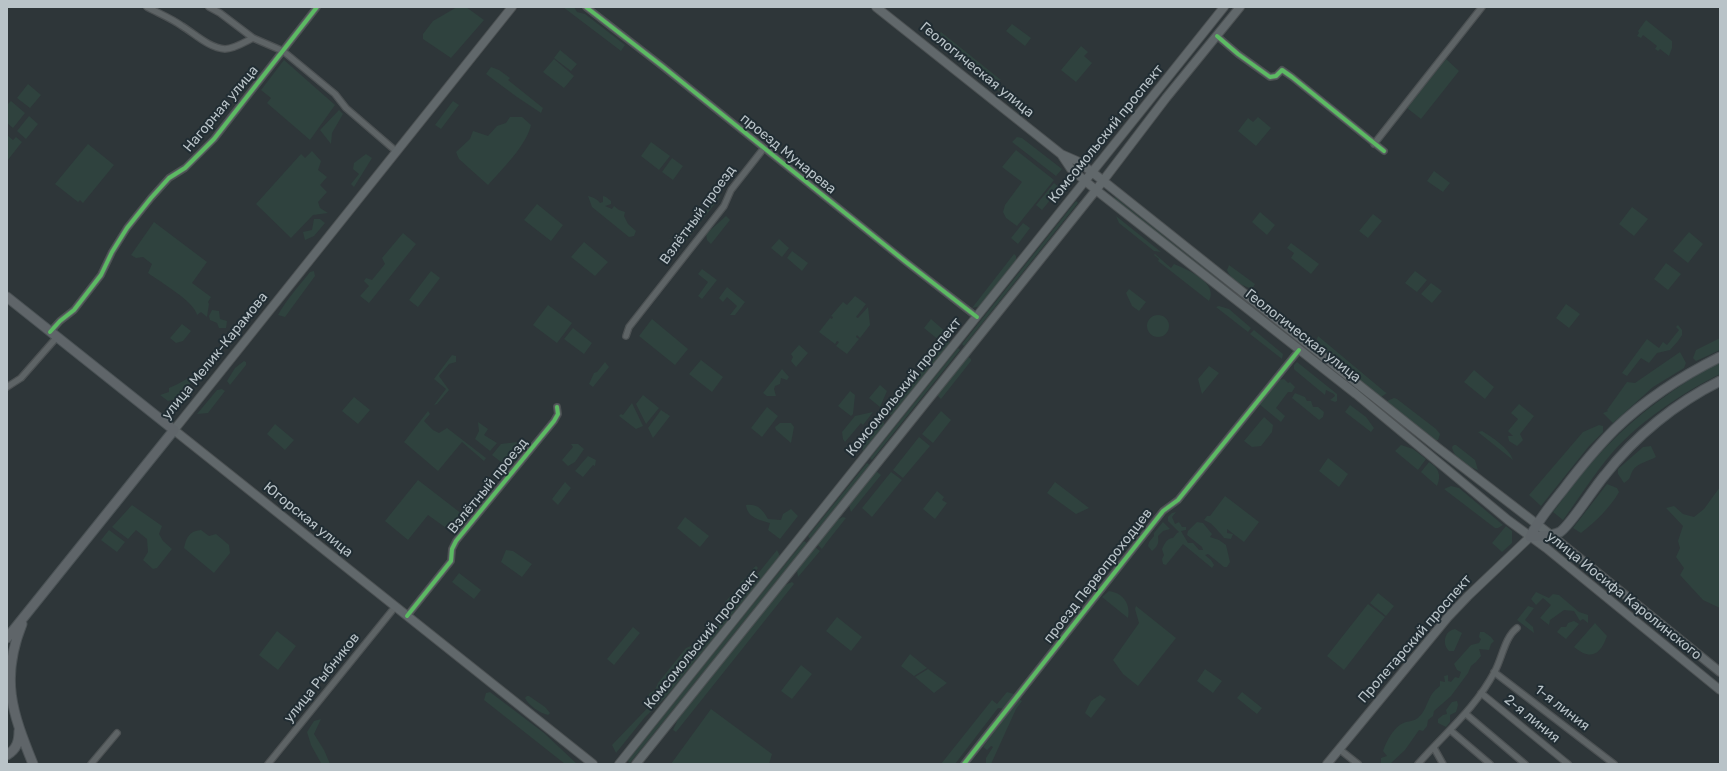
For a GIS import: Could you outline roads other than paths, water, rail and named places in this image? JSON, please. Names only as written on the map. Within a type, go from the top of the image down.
[{"type":"main road","name":"улица Мелик-Карамова","points":[[7,638],[512,7]]},
{"type":"main road","name":"Геологическая улица","points":[[876,7],[1061,154],[1077,161],[1092,172],[1438,448],[1537,524]]},
{"type":"main road","name":"Комсомольский проспект","points":[[619,764],[1224,7]]},
{"type":"main road","name":"Комсомольский проспект","points":[[636,764],[1096,190],[1240,7]]},
{"type":"main road","name":"Геологическая улица","points":[[1061,154],[1068,167],[1096,190],[1299,350],[1530,537]]},
{"type":"main road","name":"Югорская улица","points":[[7,296],[593,764]]},
{"type":"main road","name":"Пролетарский проспект","points":[[1327,764],[1452,612],[1511,553],[1530,537],[1537,524],[1575,474],[1614,430],[1657,394],[1696,369],[1720,357]]},
{"type":"main road","points":[[1530,537],[1551,535],[1561,532],[1605,474],[1637,440],[1669,413],[1720,381]]},
{"type":"main road","name":"улица Иосифа Каролинского","points":[[1537,524],[1720,672]]},
{"type":"main road","name":"улица Иосифа Каролинского","points":[[1530,537],[1720,690]]},
{"type":"main road","points":[[25,615],[15,642],[10,663],[9,697],[19,730],[33,764]]},
{"type":"main road","points":[[7,755],[17,746],[19,730]]},
{"type":"street","points":[[147,7],[181,25],[209,44],[217,47],[226,49],[231,48],[253,38]]},
{"type":"street","points":[[209,7],[220,13],[253,38],[283,51],[336,94],[346,108],[397,152]]},
{"type":"street","name":"Нагорная улица","points":[[7,387],[21,378],[54,334],[60,321],[74,310],[101,275],[123,234],[151,198],[169,178],[185,168],[214,139],[316,7]]},
{"type":"street","name":"проезд Мунарева","points":[[586,7],[977,317]]},
{"type":"street","points":[[1374,144],[1482,7]]},
{"type":"street","points":[[1217,36],[1238,54],[1270,77],[1276,76],[1282,70],[1287,73],[1384,151]]},
{"type":"street","name":"Взлётный проезд","points":[[626,336],[629,327],[724,206],[731,190],[764,148]]},
{"type":"street","name":"проезд Первопроходцев","points":[[964,764],[1163,511],[1178,500],[1299,350]]},
{"type":"street","name":"Взлётный проезд","points":[[407,616],[451,561],[452,549],[456,541],[554,421],[558,414],[557,407]]},
{"type":"street","name":"улица Рыбников","points":[[268,764],[395,607]]},
{"type":"street","points":[[1418,764],[1466,714],[1494,672],[1510,635],[1517,628]]},
{"type":"street","name":"1-я линия","points":[[1494,672],[1614,764]]},
{"type":"street","name":"2-я линия","points":[[1481,693],[1568,764]]},
{"type":"street","points":[[1466,714],[1525,764]]},
{"type":"street","points":[[1450,730],[1490,764]]},
{"type":"street","points":[[92,764],[117,733]]},
{"type":"street","points":[[1434,748],[1443,764]]},
{"type":"street","points":[[1339,749],[1358,764]]}]
